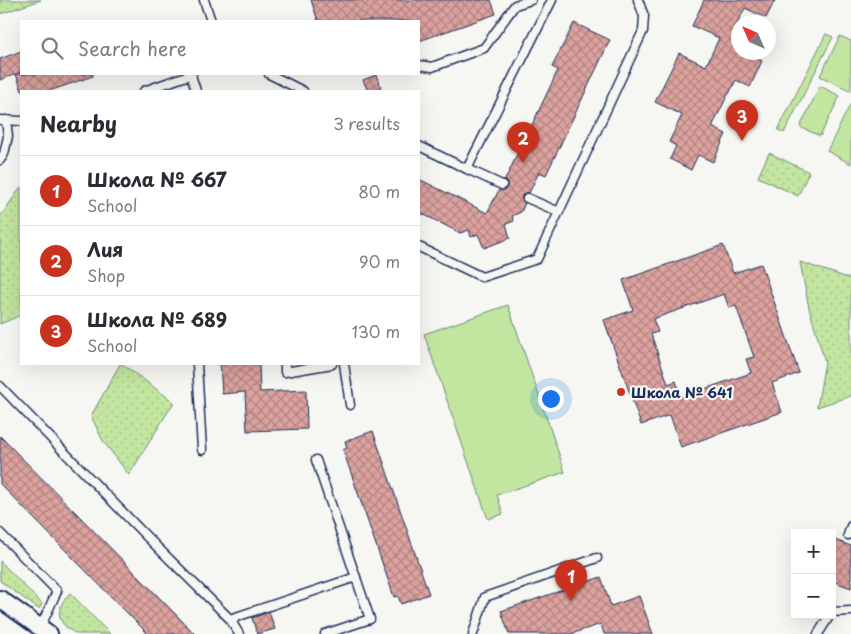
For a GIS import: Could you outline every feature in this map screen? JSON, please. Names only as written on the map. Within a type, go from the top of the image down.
[{"type":"street","points":[[0,599],[44,631]]},
{"type":"lane","points":[[204,0],[211,20]]},
{"type":"lane","points":[[420,65],[432,67],[484,48],[514,2],[531,0]]},
{"type":"lane","points":[[420,247],[482,277],[537,259],[643,31],[644,16],[638,0]]},
{"type":"lane","points":[[467,169],[550,1]]},
{"type":"lane","points":[[147,90],[189,75]]},
{"type":"lane","points":[[192,75],[196,90]]},
{"type":"lane","points":[[272,75],[301,90]]},
{"type":"lane","points":[[280,90],[284,82]]},
{"type":"lane","points":[[0,160],[4,154],[8,136],[3,120],[20,121]]},
{"type":"lane","points":[[420,146],[502,185]]},
{"type":"lane","points":[[527,198],[559,212]]},
{"type":"lane","points":[[197,365],[202,450]]},
{"type":"lane","points":[[285,365],[285,372],[326,365]]},
{"type":"lane","points":[[344,365],[350,405]]},
{"type":"lane","points":[[0,386],[141,531],[230,619],[239,634]]},
{"type":"lane","points":[[316,460],[370,619],[325,634]]},
{"type":"lane","points":[[848,535],[851,526]]},
{"type":"lane","points":[[0,533],[57,591],[44,631]]},
{"type":"lane","points":[[473,634],[484,597],[597,558]]},
{"type":"lane","points":[[230,619],[356,577]]},
{"type":"lane","points":[[836,612],[851,611]]},
{"type":"lane","points":[[818,634],[827,619]]},
{"type":"green space","points":[[0,0],[41,0],[0,14]]},
{"type":"green space","points":[[826,34],[833,37],[784,133],[778,130]]},
{"type":"green space","points":[[840,36],[851,41],[851,91],[820,76]]},
{"type":"green space","points":[[820,86],[840,96],[820,136],[800,127]]},
{"type":"green space","points":[[851,103],[851,164],[827,151]]},
{"type":"green space","points":[[769,153],[809,172],[798,196],[758,177]]},
{"type":"green space","points":[[20,188],[20,315],[0,324],[0,217]]},
{"type":"green space","points":[[800,262],[851,279],[851,396],[817,407],[825,362],[809,308]]},
{"type":"green space","points":[[508,305],[565,472],[497,495],[503,514],[488,519],[424,334]]},
{"type":"green space","points":[[119,365],[123,365],[174,402],[129,475],[103,441],[91,416]]},
{"type":"green space","points":[[0,561],[42,604],[40,608],[37,608],[0,581]]},
{"type":"green space","points":[[70,593],[110,634],[76,634],[65,626],[60,617],[60,612],[63,602]]},
{"type":"building","points":[[311,0],[491,0],[496,14],[420,41],[420,20],[318,20]]},
{"type":"building","points":[[704,0],[775,0],[768,15],[760,15],[745,8],[742,15],[731,15],[731,60],[762,61],[750,87],[736,80],[728,94],[712,127],[726,134],[713,162],[698,155],[691,170],[670,159],[676,146],[669,142],[682,115],[655,102],[679,53],[706,66],[719,38],[692,26]]},
{"type":"building","points":[[574,23],[610,40],[546,175],[539,172],[529,193],[522,195],[525,203],[521,212],[512,216],[514,221],[506,224],[510,238],[484,248],[478,234],[471,237],[469,230],[460,233],[420,213],[420,180],[487,213],[499,190],[505,190],[507,187],[505,180],[521,146],[516,143],[524,126],[530,129],[558,70],[552,67]]},
{"type":"building","points":[[20,51],[20,72],[17,74],[20,75],[93,76],[52,90],[22,90],[16,74],[0,80],[0,59]]},
{"type":"building","points":[[376,75],[381,87],[368,90],[363,80]]},
{"type":"building","points":[[723,245],[733,273],[761,264],[799,373],[772,383],[782,412],[681,447],[670,415],[641,425],[604,320],[633,310],[623,280]],"holes":[[[724,294],[729,308],[736,306],[754,357],[746,359],[751,373],[681,397],[676,381],[668,384],[651,334],[658,332],[653,319]]]},
{"type":"building","points":[[220,365],[259,365],[260,392],[306,390],[307,429],[247,431],[245,392],[222,394]]},
{"type":"building","points":[[373,431],[429,594],[401,604],[398,596],[394,597],[343,450],[347,448],[345,441]]},
{"type":"building","points":[[0,436],[195,634],[148,634],[0,484]]},
{"type":"building","points":[[836,540],[851,546],[851,588],[836,582]]},
{"type":"building","points":[[601,577],[611,606],[639,596],[653,634],[604,634],[601,624],[571,634],[509,634],[501,611]]},
{"type":"building","points":[[269,612],[275,629],[257,634],[252,618]]},
{"type":"place","name":"Школа № 689","points":[[742,141]]},
{"type":"place","name":"Лия","points":[[523,163]]},
{"type":"place","name":"Школа № 641","points":[[621,392]]},
{"type":"place","name":"Школа № 667","points":[[571,601]]}]
